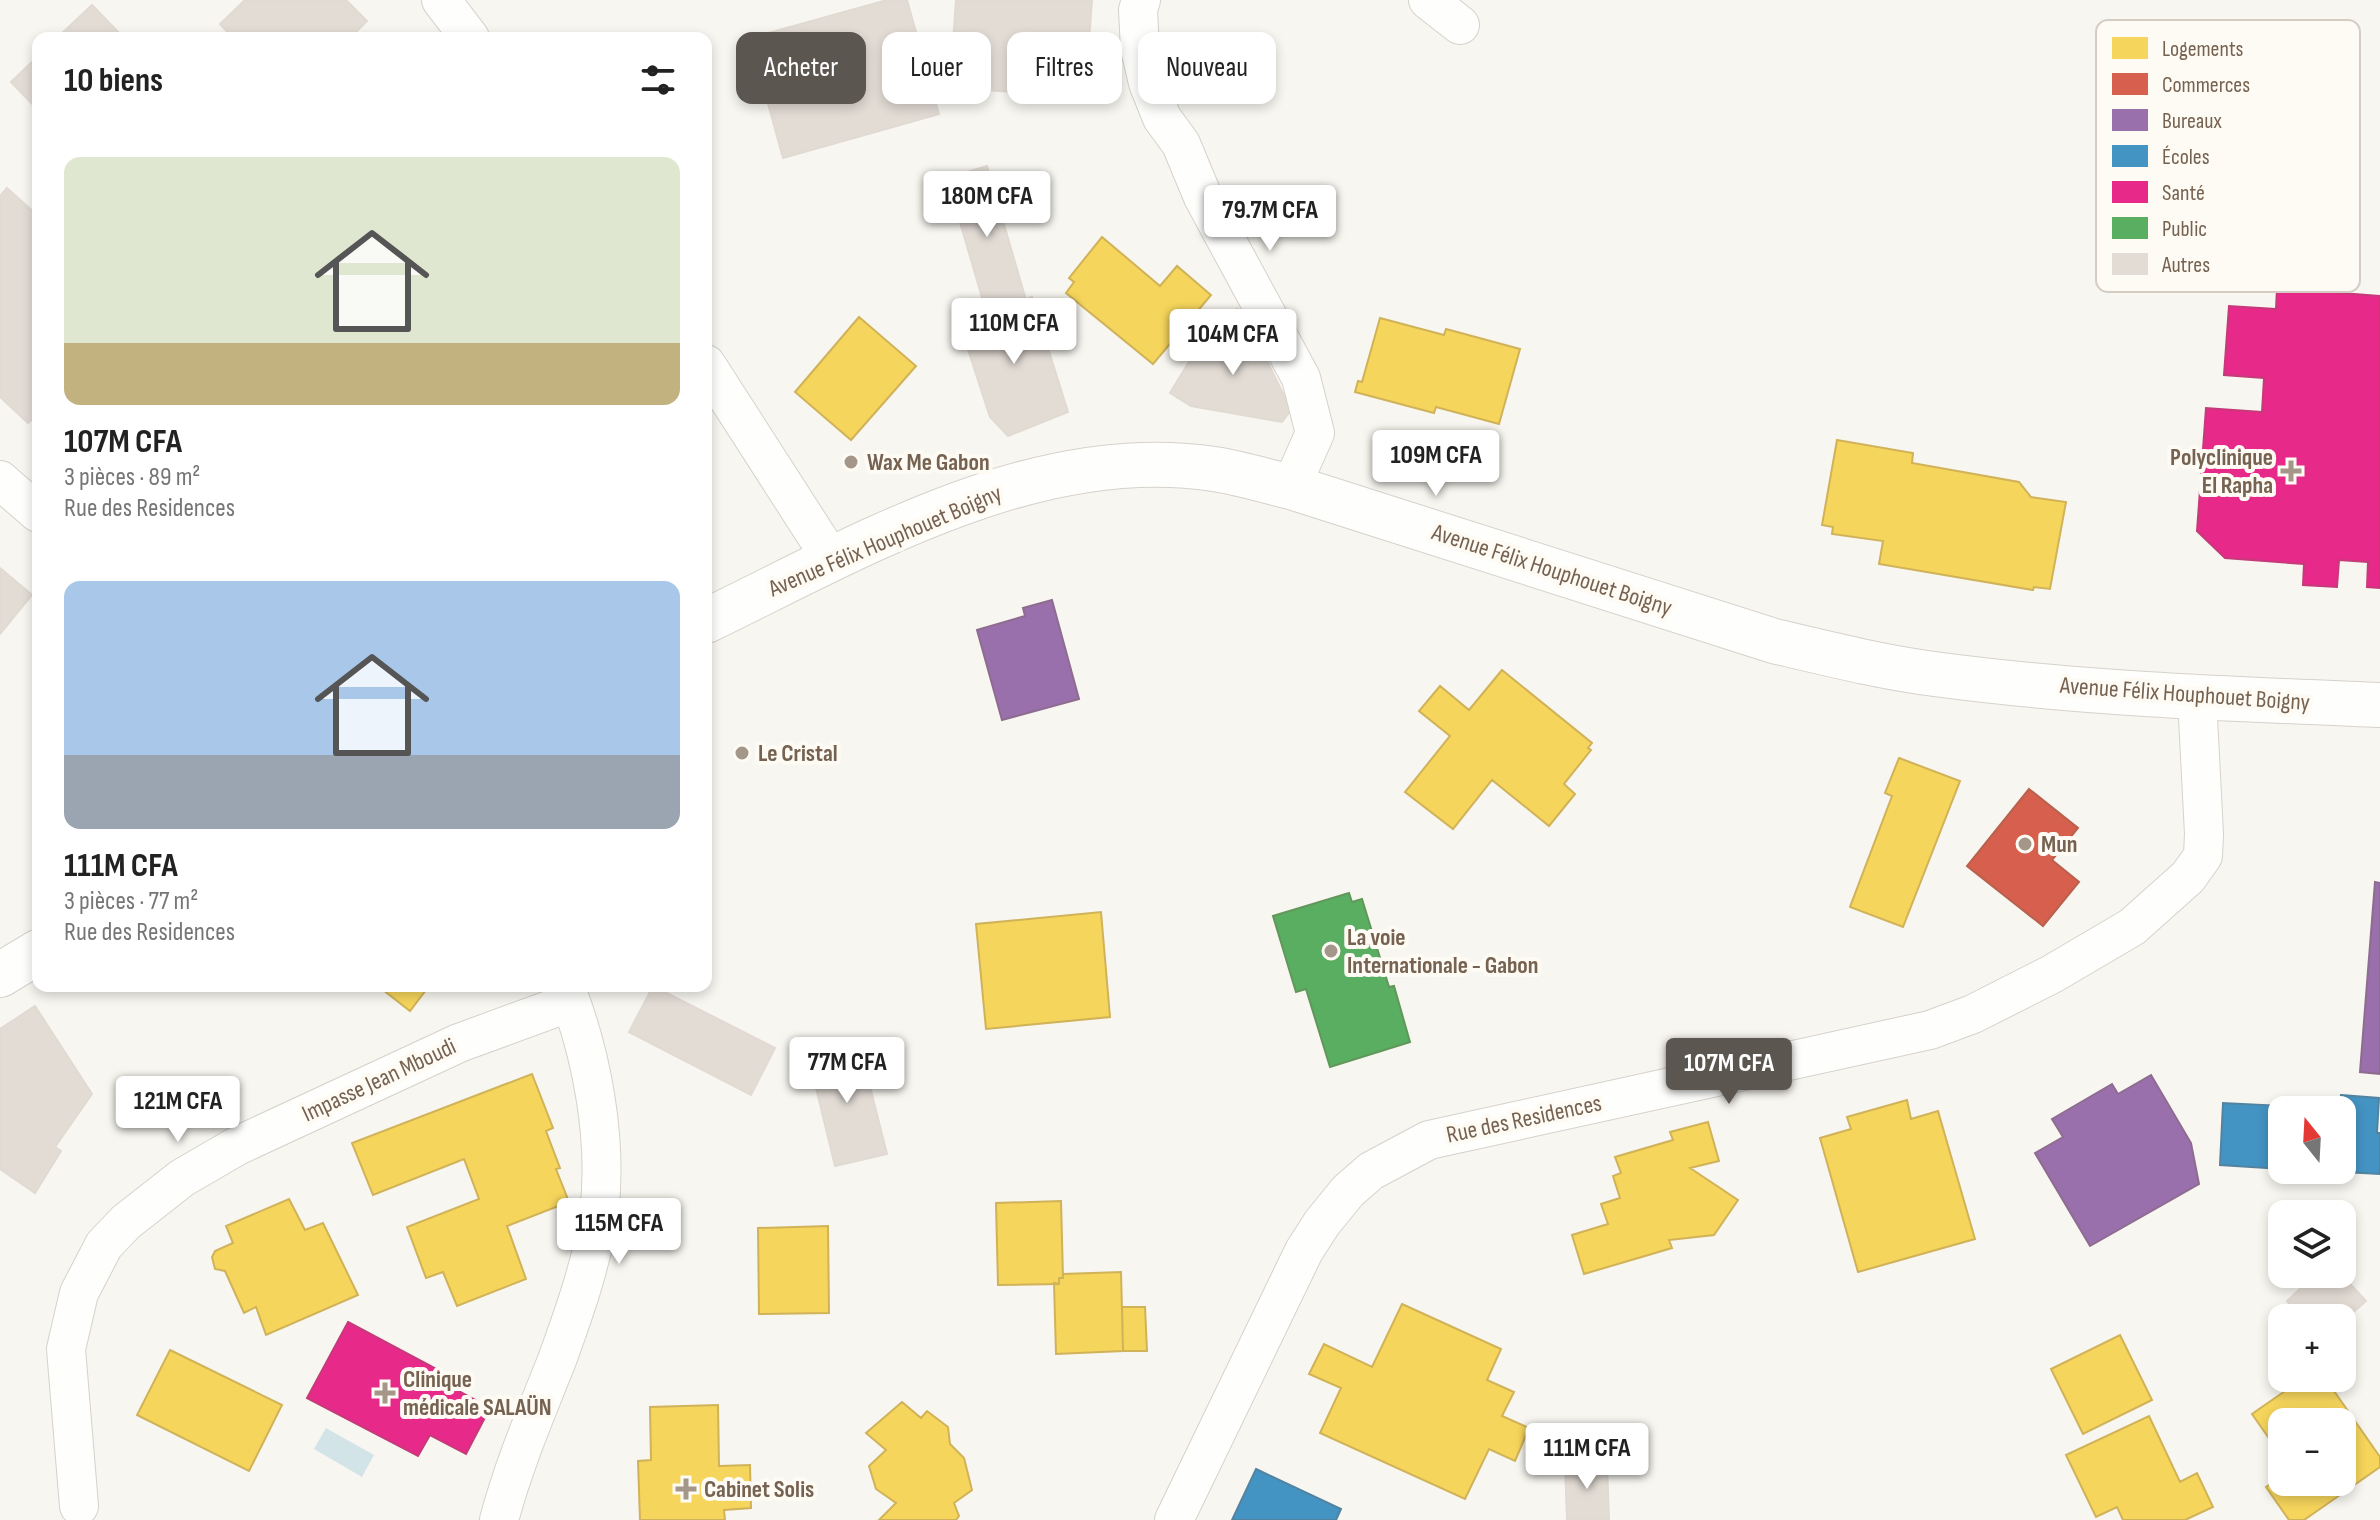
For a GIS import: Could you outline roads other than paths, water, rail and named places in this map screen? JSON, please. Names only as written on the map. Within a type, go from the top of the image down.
[{"type":"main road","name":"Avenue Félix Houphouet Boigny","points":[[712,618],[832,560],[988,493],[1074,471],[1124,466],[1214,469],[1291,487],[1774,641],[1834,655],[1940,675],[2197,698],[2380,705]]},
{"type":"main road","points":[[0,975],[32,956]]},
{"type":"street","points":[[441,0],[465,32]]},
{"type":"street","points":[[1141,0],[1138,10],[1140,49],[1148,83],[1162,118],[1181,144],[1203,197],[1301,378],[1315,433],[1291,487]]},
{"type":"street","points":[[1428,0],[1460,25]]},
{"type":"street","points":[[712,373],[832,560]]},
{"type":"street","points":[[0,480],[32,508]]},
{"type":"street","name":"Rue des Residences","points":[[1174,1520],[1304,1251],[1335,1206],[1371,1171],[1429,1140],[1930,1030],[2012,996],[2052,974],[2132,927],[2188,877],[2203,856],[2197,698]]},
{"type":"street","points":[[499,1520],[511,1472],[557,1359],[584,1279],[599,1214],[601,1137],[593,1088],[568,994]]},
{"type":"street","name":"Impasse Jean Mboudi","points":[[79,1506],[66,1349],[79,1293],[104,1245],[126,1222],[182,1178],[237,1146],[568,994]]},
{"type":"place","name":"Wax Me Gabon","points":[[851,462]]},
{"type":"place","name":"Polyclinique El Rapha","points":[[2291,471]]},
{"type":"place","name":"Le Cristal","points":[[742,753]]},
{"type":"place","name":"Mun","points":[[2025,844]]},
{"type":"place","name":"La voie Internationale - Gabon","points":[[1331,951]]},
{"type":"place","name":"Clinique médicale SALAÜN","points":[[385,1393]]},
{"type":"place","name":"Cabinet Solis","points":[[686,1489]]}]
